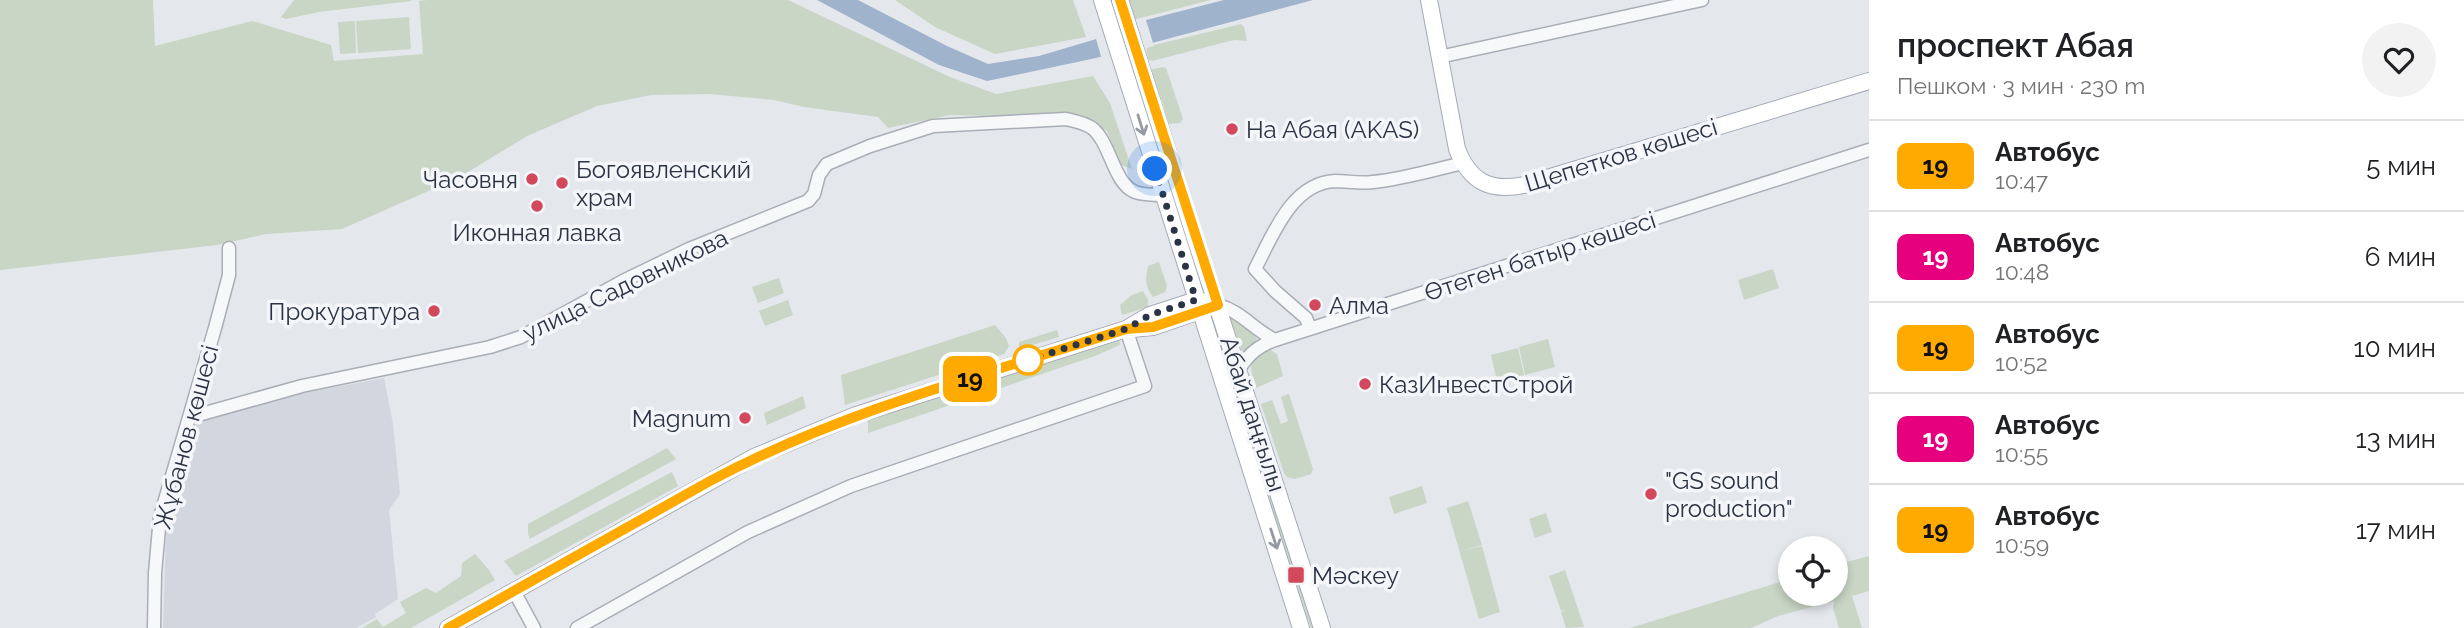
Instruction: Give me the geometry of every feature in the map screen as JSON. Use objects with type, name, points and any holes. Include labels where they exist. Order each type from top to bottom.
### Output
[{"type":"main road","points":[[1429,0],[1457,149],[1463,163]]},
{"type":"main road","name":"Абай даңғылы","points":[[1113,7],[1218,305],[1322,628]]},
{"type":"main road","name":"Абай даңғылы","points":[[1129,58],[1163,195],[1301,628]]},
{"type":"main road","name":"Щепетков көшесі","points":[[1463,163],[1481,182],[1491,187],[1513,187],[1869,81]]},
{"type":"main road","points":[[448,628],[754,457],[856,415],[1126,329],[1153,327],[1198,306],[1218,305]]},
{"type":"street","points":[[1438,57],[1702,0]]},
{"type":"street","name":"улица Садовникова","points":[[191,417],[302,386],[477,350],[521,337],[689,249],[808,201],[814,194],[819,175],[827,164],[870,146],[933,126],[1066,119],[1083,123],[1099,135],[1130,189],[1137,193],[1163,195]]},
{"type":"street","name":"Өтеген батыр көшесі","points":[[1239,369],[1253,351],[1275,340],[1869,150]]},
{"type":"street","points":[[1310,328],[1306,318],[1275,292],[1255,269],[1285,212],[1313,188],[1333,181],[1357,184],[1376,182],[1463,163]]},
{"type":"street","name":"Жұбанов көшесі","points":[[154,628],[160,517],[225,292],[229,275],[229,248]]},
{"type":"street","points":[[1218,305],[1235,311],[1275,340]]},
{"type":"street","points":[[577,628],[748,532],[851,486],[1145,386],[1126,329]]},
{"type":"street","points":[[514,591],[534,628]]},
{"type":"shaded area","points":[[384,378],[393,424],[400,494],[389,510],[398,599],[375,614],[376,617],[356,628],[163,628],[166,532],[194,422],[262,401]]},
{"type":"green space","points":[[0,0],[153,0],[155,46],[252,21],[331,45],[334,61],[423,54],[419,1],[788,0],[950,77],[996,94],[1093,76],[1110,103],[1132,169],[1121,165],[1107,131],[1082,118],[950,115],[888,128],[878,117],[774,100],[710,94],[651,95],[597,106],[527,136],[460,177],[342,229],[266,234],[217,245],[0,270]]},
{"type":"green space","points":[[294,0],[411,1],[319,12],[286,19],[281,17]]},
{"type":"green space","points":[[895,0],[1073,0],[1086,37],[995,54],[935,27]]},
{"type":"green space","points":[[1128,0],[1211,0],[1133,20]]},
{"type":"green space","points":[[409,17],[411,49],[358,53],[356,21]]},
{"type":"green space","points":[[355,21],[356,53],[340,54],[338,22]]},
{"type":"green space","points":[[1241,24],[1247,41],[1234,40],[1152,61],[1148,59],[1146,47]]},
{"type":"green space","points":[[1166,68],[1183,119],[1180,123],[1168,124],[1162,100],[1155,93],[1148,70]]},
{"type":"green space","points":[[1159,262],[1167,286],[1165,292],[1153,297],[1147,286],[1147,271],[1148,266]]},
{"type":"green space","points":[[1773,269],[1779,288],[1744,300],[1738,280]]},
{"type":"green space","points":[[779,278],[784,293],[758,303],[752,287]]},
{"type":"green space","points":[[1143,291],[1148,307],[1122,315],[1120,305],[1132,295]]},
{"type":"green space","points":[[788,300],[793,315],[765,326],[759,311]]},
{"type":"green space","points":[[1229,315],[1243,323],[1257,339],[1243,354]]},
{"type":"green space","points":[[1218,324],[1316,628],[1311,628],[1213,326]]},
{"type":"green space","points":[[995,325],[1009,346],[1004,354],[845,405],[841,375]]},
{"type":"green space","points":[[1057,330],[1059,337],[1019,349],[1019,342]]},
{"type":"green space","points":[[1119,339],[1120,345],[1095,356],[995,390],[993,380]]},
{"type":"green space","points":[[1548,339],[1555,367],[1525,375],[1519,347]]},
{"type":"green space","points":[[1518,348],[1524,375],[1497,381],[1491,355]]},
{"type":"green space","points":[[1270,350],[1277,354],[1283,376],[1256,388],[1252,364],[1257,356]]},
{"type":"green space","points":[[958,392],[965,400],[868,433],[868,419]]},
{"type":"green space","points":[[1289,394],[1313,469],[1311,474],[1295,479],[1284,473],[1261,404],[1272,400],[1281,424],[1288,421],[1281,397]]},
{"type":"green space","points":[[803,396],[806,408],[767,425],[764,413]]},
{"type":"green space","points":[[667,448],[676,459],[530,539],[528,524]]},
{"type":"green space","points":[[672,472],[678,486],[516,576],[504,561]]},
{"type":"green space","points":[[1422,486],[1427,503],[1394,514],[1389,497]]},
{"type":"green space","points":[[1468,501],[1482,545],[1462,551],[1482,546],[1500,612],[1479,619],[1447,508]]},
{"type":"green space","points":[[1546,513],[1552,532],[1535,538],[1529,519]]},
{"type":"green space","points":[[475,554],[495,580],[411,628],[362,628],[377,619],[383,627],[406,613],[400,602],[426,588],[436,593],[461,576],[462,563]]},
{"type":"green space","points":[[1869,556],[1869,591],[1852,596],[1862,628],[1839,628],[1833,608],[1848,606],[1848,562]]},
{"type":"green space","points":[[1565,570],[1584,627],[1566,628],[1561,612],[1566,610],[1561,611],[1549,576]]},
{"type":"green space","points":[[1778,583],[1778,606],[1815,606],[1778,616],[1751,628],[1630,628]]},
{"type":"water","points":[[817,0],[858,0],[988,64],[1039,56],[1146,20],[1224,0],[1313,0],[1096,58],[987,81],[939,65]]},
{"type":"pier","points":[[1145,17],[1154,46],[1102,60],[1095,35]]},
{"type":"bus line","name":"19","points":[[448,628],[754,457],[856,415],[1126,329],[1153,327],[1218,305],[1120,0]]},
{"type":"place","name":"На Абая (AKAS)","points":[[1232,129]]},
{"type":"place","name":"Часовня","points":[[532,179]]},
{"type":"place","name":"Богоявленский храм","points":[[562,183]]},
{"type":"place","name":"Иконная лавка","points":[[537,206]]},
{"type":"place","name":"Алма","points":[[1315,305]]},
{"type":"place","name":"Прокуратура","points":[[434,311]]},
{"type":"place","name":"КазИнвестСтрой","points":[[1365,384]]},
{"type":"place","name":"Magnum","points":[[745,418]]},
{"type":"place","name":"\"GS sound production\"","points":[[1651,494]]},
{"type":"place","name":"Мәскеу","points":[[1296,575]]},
{"type":"route","points":[[1028,360],[1126,329],[1150,315],[1196,300],[1155,169]]}]
